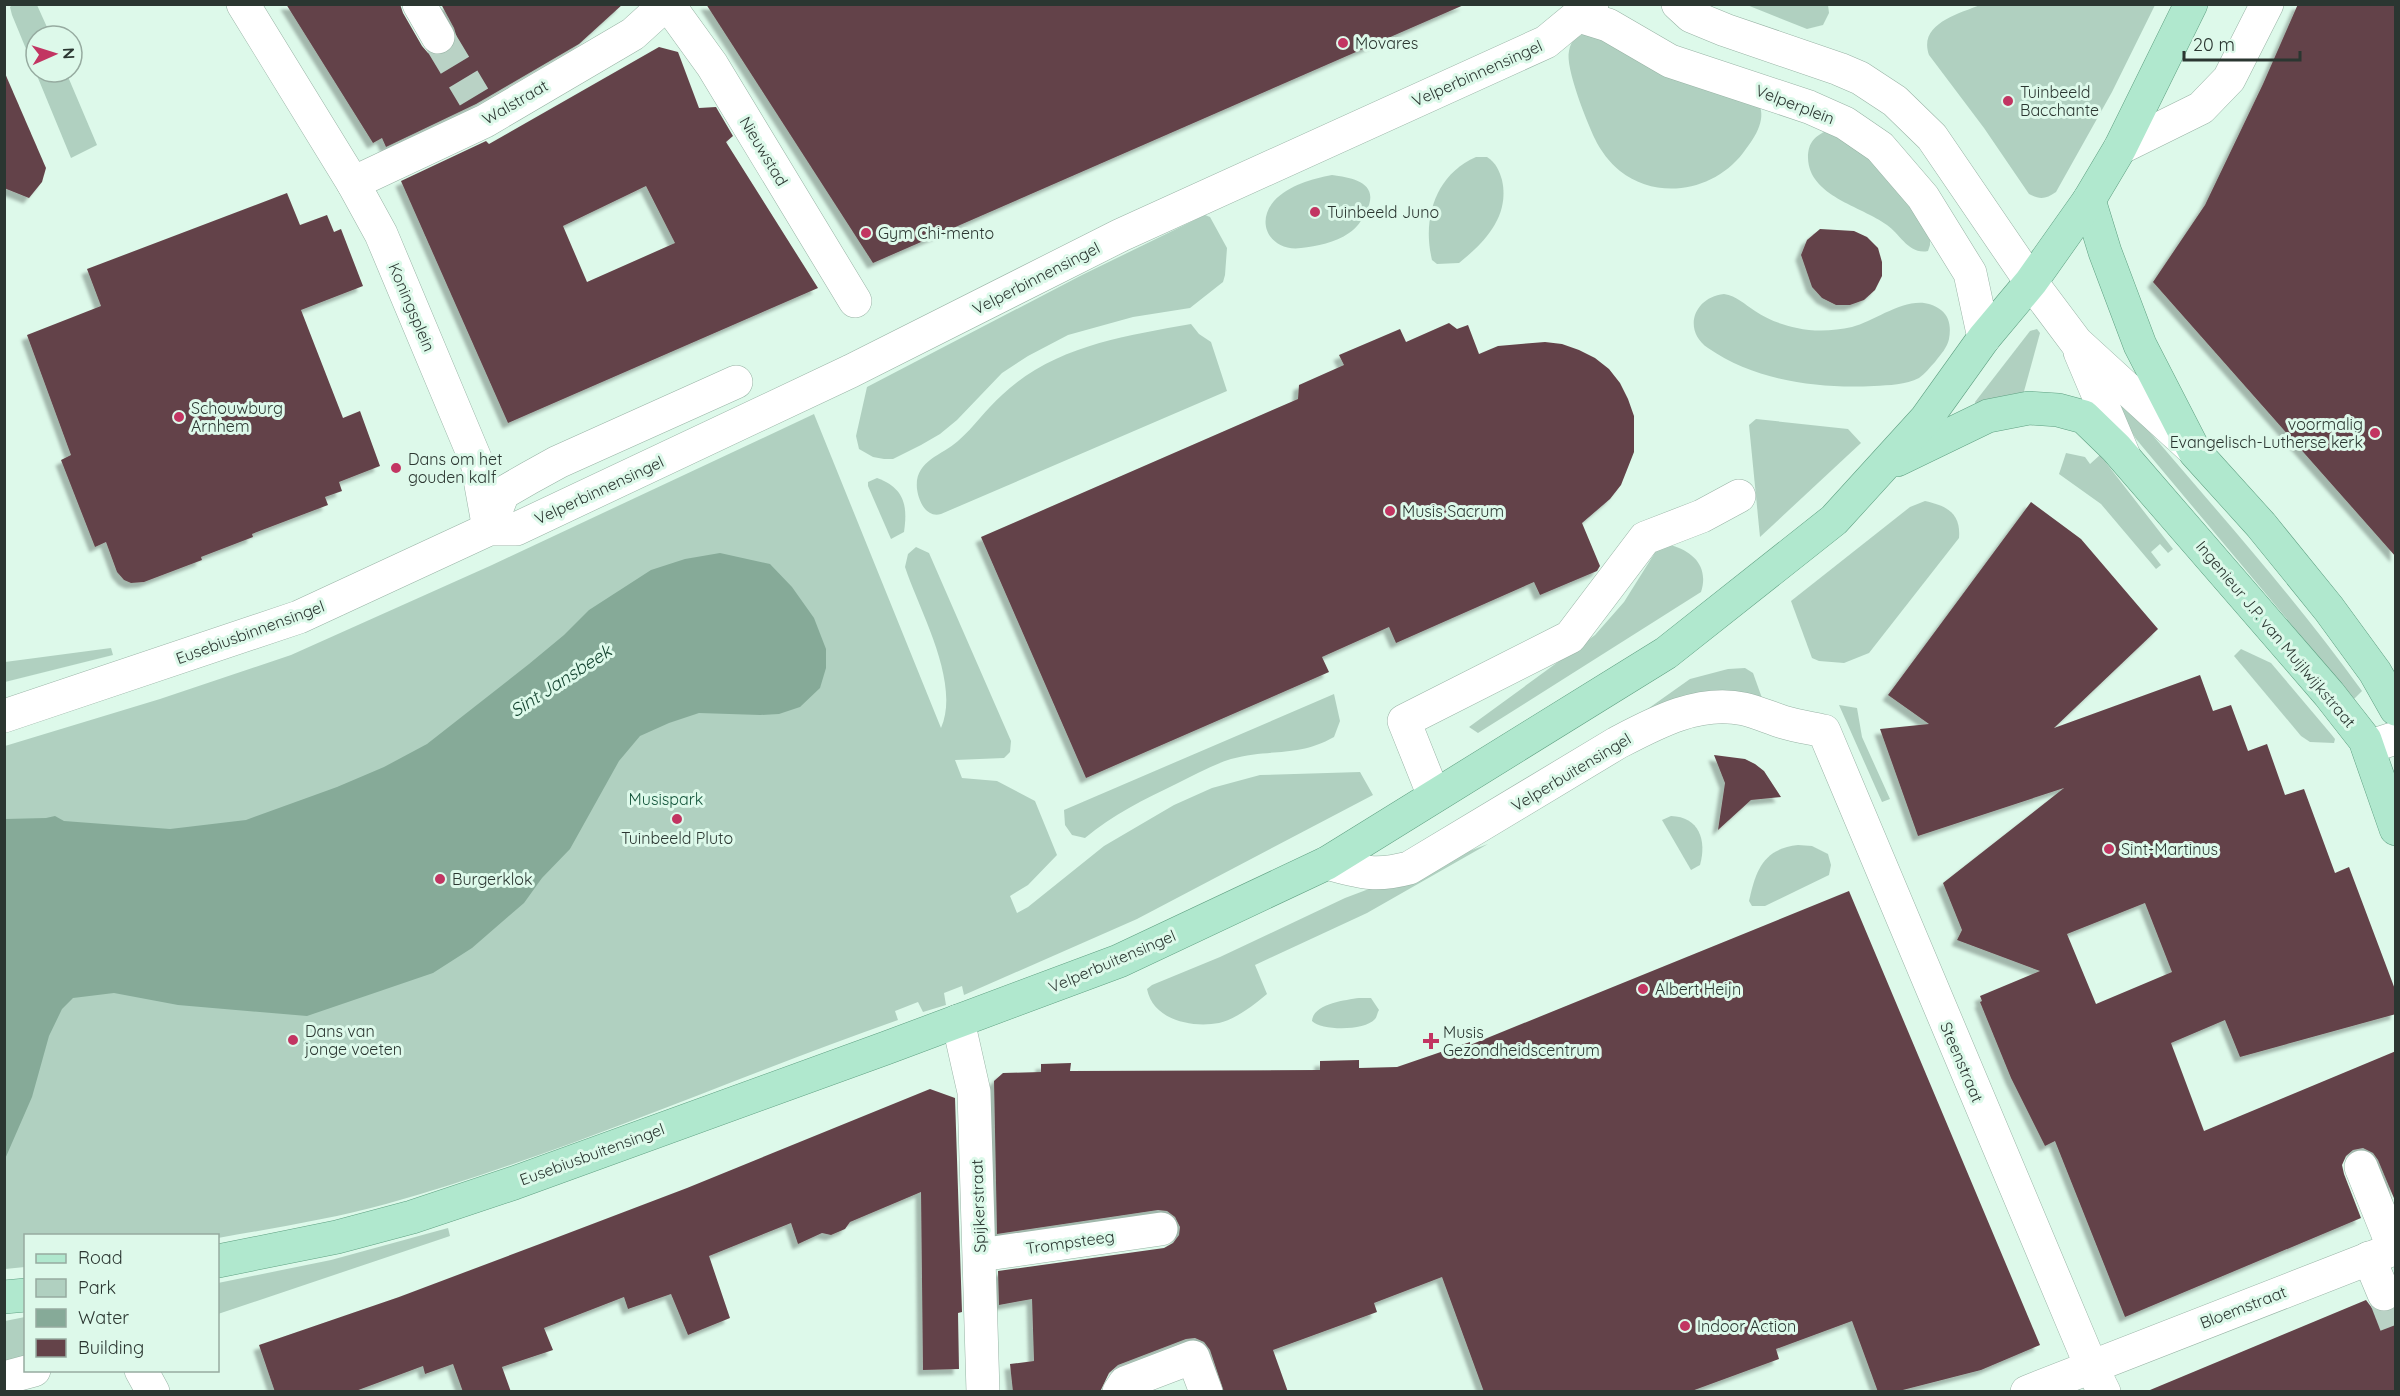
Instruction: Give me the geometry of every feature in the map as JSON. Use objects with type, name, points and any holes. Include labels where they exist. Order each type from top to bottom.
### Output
[{"type":"main road","points":[[1888,463],[1926,419],[1984,338],[2031,282],[2089,200],[2120,148],[2191,4]]},
{"type":"main road","name":"Ingenieur J.P. van Muijlwijkstraat","points":[[2089,200],[2105,252],[2140,345],[2195,452],[2261,525],[2329,609],[2375,672],[2396,709]]},
{"type":"main road","name":"Ingenieur J.P. van Muijlwijkstraat","points":[[1888,463],[1908,456],[1988,416],[2028,408],[2058,410],[2084,417],[2124,458],[2329,694],[2382,742],[2396,829]]},
{"type":"main road","name":"Velperbuitensingel","points":[[958,1021],[1119,961],[1327,863],[1666,653],[1834,520],[1888,463]]},
{"type":"main road","name":"Eusebiusbuitensingel","points":[[219,1261],[337,1237],[412,1216],[525,1179],[958,1021]]},
{"type":"main road","points":[[4,1298],[24,1295]]},
{"type":"street","name":"Koningsplein","points":[[243,4],[353,183],[381,234],[477,464],[489,529]]},
{"type":"street","points":[[419,4],[438,37]]},
{"type":"street","name":"Walstraat","points":[[353,183],[479,109],[633,34],[667,4]]},
{"type":"street","name":"Nieuwstad","points":[[667,4],[712,65],[855,301]]},
{"type":"street","points":[[1678,4],[1691,16],[1725,30],[1860,78],[1895,101],[1932,137],[2031,282]]},
{"type":"street","points":[[2120,148],[2201,108],[2229,79],[2267,4]]},
{"type":"street","name":"Velperplein","points":[[1584,7],[1608,25],[1670,61],[1809,107],[1845,123],[1880,147],[1923,197],[1970,273],[1984,338]]},
{"type":"street","name":"Velperbinnensingel","points":[[489,529],[516,529],[843,375],[1120,235],[1546,42],[1584,7]]},
{"type":"street","name":"Ingenieur J.P. van Muijlwijkstraat","points":[[2031,282],[2076,342],[2195,452]]},
{"type":"street","name":"Ingenieur J.P. van Muijlwijkstraat","points":[[2076,342],[2124,458]]},
{"type":"street","points":[[489,529],[503,493],[558,462],[736,382]]},
{"type":"street","points":[[1434,796],[1404,721],[1570,638],[1645,538],[1702,516],[1739,496]]},
{"type":"street","name":"Eusebiusbinnensingel","points":[[4,716],[298,617],[489,529]]},
{"type":"street","name":"Velperbuitensingel","points":[[1327,863],[1364,873],[1387,874],[1409,868],[1617,743],[1685,712],[1723,707],[1743,709],[1784,723],[1824,731]]},
{"type":"street","name":"Steenstraat","points":[[1824,731],[2097,1379]]},
{"type":"street","name":"Spijkerstraat","points":[[958,1021],[974,1092],[983,1392]]},
{"type":"street","points":[[2361,1167],[2386,1252],[2384,1294]]},
{"type":"street","name":"Trompsteeg","points":[[980,1255],[1161,1228]]},
{"type":"street","name":"Bloemstraat","points":[[2027,1392],[2097,1379],[2386,1252]]},
{"type":"street","points":[[1119,1392],[1125,1383],[1193,1357],[1206,1392]]},
{"type":"street","points":[[4,1378],[30,1372]]},
{"type":"street","points":[[142,1372],[153,1392]]},
{"type":"green space","points":[[12,5],[37,5],[46,24],[24,24],[24,44],[12,15],[10,7]]},
{"type":"green space","points":[[1747,5],[1828,5],[1829,13],[1823,25],[1807,29]]},
{"type":"green space","points":[[1980,5],[2155,5],[2112,92],[2056,192],[2046,197],[2040,198],[2029,194],[1984,128],[1929,55],[1927,44],[1929,35],[1935,28],[1951,17]]},
{"type":"green space","points":[[1586,33],[1759,104],[1760,124],[1751,142],[1731,166],[1717,176],[1685,188],[1668,189],[1651,186],[1620,171],[1595,139],[1577,95],[1570,70],[1571,44]]},
{"type":"green space","points":[[40,84],[71,84],[97,145],[71,158]]},
{"type":"green space","points":[[1828,130],[1854,138],[1930,232],[1928,251],[1915,250],[1910,247],[1887,225],[1838,199],[1817,182],[1811,171],[1808,158],[1809,148],[1816,137]]},
{"type":"green space","points":[[1476,157],[1487,157],[1500,173],[1504,193],[1499,217],[1486,237],[1459,263],[1437,264],[1432,260],[1429,245],[1431,214],[1435,200],[1450,175]]},
{"type":"green space","points":[[1332,175],[1356,180],[1368,188],[1370,202],[1357,226],[1349,233],[1326,244],[1291,248],[1274,241],[1266,227],[1266,219],[1268,210],[1274,201],[1294,187]]},
{"type":"green space","points":[[1205,215],[1210,217],[1227,248],[1225,275],[1223,282],[1190,308],[1133,317],[1068,335],[1002,373],[957,420],[940,434],[921,445],[893,459],[873,457],[859,449],[856,436],[867,387],[1082,275]]},
{"type":"green space","points":[[1724,294],[1737,298],[1776,322],[1797,328],[1818,330],[1852,327],[1908,304],[1931,304],[1941,310],[1948,319],[1949,339],[1935,362],[1919,378],[1909,382],[1853,387],[1788,380],[1746,368],[1726,359],[1700,341],[1695,332],[1695,315],[1705,301]]},
{"type":"green space","points":[[1191,324],[1199,334],[1211,342],[1227,391],[941,514],[932,514],[924,508],[917,489],[917,480],[924,465],[958,441],[996,400],[1022,378],[1067,354],[1091,346],[1141,333]]},
{"type":"green space","points":[[2037,329],[2040,333],[2023,395],[1977,407],[1975,402],[2030,331]]},
{"type":"green space","points":[[2126,404],[2277,581],[2334,654],[2362,691],[2354,699],[2136,439],[2117,409]]},
{"type":"green space","name":"Musispark","points":[[814,414],[941,728],[946,710],[946,689],[942,668],[936,646],[905,567],[908,554],[916,547],[929,553],[1011,741],[1010,752],[1004,758],[955,760],[962,778],[997,781],[1035,801],[1057,855],[1028,885],[1010,896],[1017,913],[1028,907],[1104,846],[1174,805],[1212,788],[1260,775],[1360,772],[1373,795],[1137,919],[964,995],[962,986],[944,993],[946,1005],[923,1012],[918,1002],[895,1011],[898,1020],[516,1163],[386,1204],[302,1223],[219,1238],[219,1234],[24,1234],[24,1267],[5,1269],[5,746],[160,699],[291,655],[492,565]]},
{"type":"green space","points":[[1756,419],[1848,429],[1861,443],[1760,537],[1749,425]]},
{"type":"green space","points":[[2066,453],[2085,457],[2090,464],[2100,455],[2173,549],[2168,553],[2160,544],[2151,552],[2161,565],[2156,569],[2101,504],[2059,474]]},
{"type":"green space","points":[[877,478],[898,492],[904,506],[904,532],[891,539],[868,486],[868,482]]},
{"type":"green space","points":[[1925,501],[1940,505],[1951,512],[1958,522],[1959,538],[1869,653],[1844,663],[1819,661],[1812,658],[1791,601],[1910,507]]},
{"type":"green space","points":[[1671,545],[1687,552],[1698,562],[1703,575],[1701,592],[1478,733],[1469,727],[1595,635],[1624,602],[1656,551]]},
{"type":"green space","points":[[111,648],[113,655],[5,682],[5,662]]},
{"type":"green space","points":[[2241,649],[2271,663],[2335,739],[2334,743],[2310,742],[2301,736],[2234,656]]},
{"type":"green space","points":[[1745,668],[1753,673],[1762,698],[1642,713],[1690,679],[1728,669]]},
{"type":"green space","points":[[1334,694],[1340,721],[1334,737],[1321,744],[1308,748],[1245,756],[1217,764],[1129,808],[1085,838],[1072,835],[1065,825],[1064,810]]},
{"type":"green space","points":[[1839,705],[1857,708],[1862,737],[1890,799],[1882,802]]},
{"type":"green space","points":[[1671,816],[1681,817],[1688,821],[1699,832],[1702,856],[1700,865],[1691,870],[1662,820]]},
{"type":"green space","points":[[1488,844],[1367,913],[1255,965],[1267,994],[1232,1018],[1219,1023],[1185,1023],[1165,1015],[1151,1000],[1147,989],[1152,985],[1220,957],[1345,898]]},
{"type":"green space","points":[[1798,845],[1812,846],[1828,854],[1831,865],[1829,875],[1765,906],[1752,906],[1749,901],[1758,871],[1763,863],[1777,851]]},
{"type":"green space","points":[[1359,998],[1371,998],[1379,1010],[1376,1018],[1370,1023],[1353,1028],[1334,1028],[1312,1021],[1314,1015],[1324,1007]]},
{"type":"green space","points":[[448,1228],[450,1236],[219,1314],[219,1283],[331,1260]]},
{"type":"green space","points":[[24,1317],[24,1358],[5,1364],[5,1321]]},
{"type":"water","name":"Sint Jansbeek","points":[[720,553],[770,564],[792,587],[814,618],[826,649],[826,668],[820,688],[800,707],[779,714],[699,713],[640,736],[619,761],[570,849],[542,878],[524,903],[472,948],[433,973],[307,1016],[178,1005],[114,993],[73,998],[62,1009],[49,1036],[32,1097],[5,1159],[5,819],[55,816],[64,821],[170,829],[246,820],[337,787],[384,767],[427,744],[529,664],[564,635],[589,610],[651,570],[685,559]]},
{"type":"building","points":[[286,4],[400,4],[422,46],[428,53],[437,56],[448,53],[457,38],[441,4],[623,4],[579,44],[476,104],[386,147],[382,138],[373,143]]},
{"type":"building","points":[[706,4],[1466,4],[873,263]]},
{"type":"building","points":[[2298,4],[2396,4],[2396,557],[2153,282],[2205,205],[2263,84]]},
{"type":"building","points":[[659,47],[678,52],[699,108],[716,107],[733,136],[726,142],[818,288],[508,423],[401,181],[486,141],[489,144]],"holes":[[[646,186],[675,243],[587,282],[563,226]]]},
{"type":"building","points":[[4,71],[46,168],[42,182],[29,198],[4,188]]},
{"type":"building","points":[[287,193],[300,225],[327,215],[334,232],[341,229],[363,286],[301,310],[343,418],[360,411],[380,466],[339,482],[342,491],[325,497],[328,505],[252,534],[253,537],[201,557],[202,560],[144,582],[131,583],[124,580],[117,572],[106,542],[95,547],[61,460],[71,455],[27,335],[101,306],[87,269]]},
{"type":"building","points":[[1820,229],[1854,231],[1867,237],[1878,248],[1882,262],[1882,276],[1875,290],[1864,300],[1850,305],[1836,305],[1822,298],[1812,287],[1801,255],[1807,240]]},
{"type":"building","points":[[1449,323],[1457,329],[1468,325],[1479,354],[1498,346],[1545,342],[1562,344],[1595,358],[1609,369],[1620,383],[1634,416],[1634,452],[1621,485],[1610,499],[1582,523],[1600,566],[1597,571],[1540,595],[1534,582],[1396,643],[1389,627],[1322,657],[1329,672],[1086,778],[981,537],[1298,399],[1299,385],[1344,365],[1339,355],[1400,329],[1406,342]]},
{"type":"building","points":[[2031,502],[2081,539],[2158,629],[2054,728],[2200,675],[2213,711],[2231,705],[2248,751],[2267,744],[2285,795],[2304,789],[2335,873],[2349,867],[2396,992],[2396,1014],[2240,1057],[2225,1020],[2171,1043],[2204,1131],[2396,1051],[2396,1203],[2373,1153],[2363,1148],[2353,1150],[2346,1156],[2342,1165],[2361,1218],[2125,1317],[2055,1141],[2045,1146],[2011,1078],[1980,1002],[1982,1001],[1980,996],[2040,971],[1957,940],[1962,930],[1943,883],[2064,788],[1918,836],[1880,729],[1929,724],[1888,695]],"holes":[[[2145,903],[2172,972],[2096,1004],[2067,934]]]},
{"type":"building","points":[[1714,755],[1745,759],[1755,764],[1764,771],[1781,797],[1751,800],[1718,830],[1725,783]]},
{"type":"building","points":[[1849,891],[2040,1345],[1981,1370],[1895,1392],[1878,1392],[1852,1321],[1776,1349],[1779,1359],[1689,1392],[1484,1392],[1442,1277],[1374,1303],[1377,1312],[1273,1350],[1288,1392],[1224,1392],[1210,1350],[1204,1342],[1195,1338],[1186,1339],[1118,1365],[1109,1373],[1100,1392],[1013,1392],[1010,1364],[1034,1361],[1032,1299],[999,1305],[998,1271],[1164,1248],[1173,1243],[1179,1235],[1180,1227],[1175,1217],[1167,1211],[1158,1210],[997,1234],[994,1081],[1003,1073],[1041,1072],[1041,1064],[1071,1063],[1070,1071],[1320,1070],[1320,1061],[1359,1060],[1359,1068],[1397,1067],[1470,1042],[1470,1045]]},
{"type":"building","points":[[930,1089],[955,1098],[962,1312],[958,1313],[959,1369],[923,1370],[921,1192],[850,1222],[845,1229],[831,1235],[822,1233],[798,1244],[791,1223],[709,1256],[730,1318],[688,1335],[671,1294],[628,1309],[624,1297],[544,1328],[553,1350],[502,1367],[511,1392],[463,1392],[453,1364],[425,1374],[423,1366],[353,1392],[275,1392],[259,1345],[399,1297],[687,1188]]},
{"type":"building","points":[[2366,1300],[2372,1308],[2381,1312],[2396,1308],[2396,1392],[2151,1392],[2150,1390]]},
{"type":"tunnel","points":[[438,37],[474,97]]},
{"type":"tunnel","points":[[2384,1294],[2396,1325]]},
{"type":"place","name":"Movares","points":[[1343,43]]},
{"type":"place","name":"Tuinbeeld Bacchante","points":[[2008,101]]},
{"type":"place","name":"Tuinbeeld Juno","points":[[1315,212]]},
{"type":"place","name":"Gym Chi-mento","points":[[866,233]]},
{"type":"place","name":"Schouwburg Arnhem","points":[[179,417]]},
{"type":"place","name":"voormalig Evangelisch-Lutherse kerk","points":[[2375,433]]},
{"type":"place","name":"Dans om het gouden kalf","points":[[396,468]]},
{"type":"place","name":"Musis Sacrum","points":[[1390,511]]},
{"type":"place","name":"Tuinbeeld Pluto","points":[[677,819]]},
{"type":"place","name":"Sint-Martinus","points":[[2109,849]]},
{"type":"place","name":"Burgerklok","points":[[440,879]]},
{"type":"place","name":"Albert Heijn","points":[[1643,989]]},
{"type":"place","name":"Dans van jonge voeten","points":[[293,1040]]},
{"type":"place","name":"Musis Gezondheidscentrum","points":[[1431,1041]]},
{"type":"place","name":"Indoor Action","points":[[1685,1326]]}]
